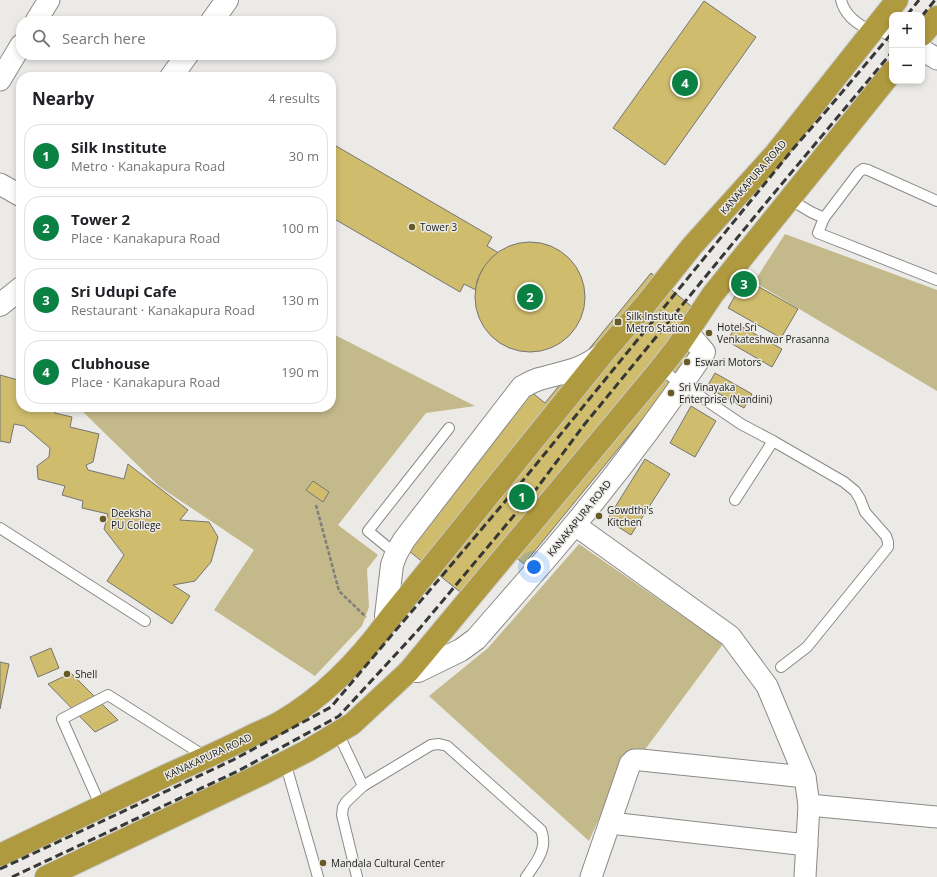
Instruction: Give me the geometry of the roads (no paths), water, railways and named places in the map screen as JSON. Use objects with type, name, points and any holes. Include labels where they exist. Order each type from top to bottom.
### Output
[{"type":"highway","name":"KANAKAPURA ROAD","points":[[0,855],[282,721],[306,706],[340,677],[362,654],[606,350],[645,305],[692,246],[775,154],[881,28],[897,0]]},
{"type":"highway","points":[[925,31],[937,17]]},
{"type":"highway","name":"KANAKAPURA ROAD","points":[[46,877],[307,751],[352,724],[409,671],[660,369],[678,346],[712,294],[889,76]]},
{"type":"street","points":[[39,16],[49,0]]},
{"type":"street","points":[[216,16],[227,0]]},
{"type":"street","points":[[925,52],[937,59]]},
{"type":"street","points":[[0,80],[16,53]]},
{"type":"street","points":[[175,72],[183,60]]},
{"type":"street","points":[[0,184],[16,193]]},
{"type":"street","points":[[0,197],[16,206]]},
{"type":"street","points":[[0,306],[16,292]]},
{"type":"street","name":"KANAKAPURA ROAD","points":[[409,671],[418,671],[461,650],[476,639],[575,525],[634,449],[704,352],[687,332]]},
{"type":"street","name":"KANAKAPURA ROAD","points":[[387,622],[386,616],[392,565],[404,540],[522,387],[537,379],[574,370],[594,360],[606,350]]},
{"type":"street","points":[[575,525],[730,636],[766,686],[805,777],[809,805],[804,877]]},
{"type":"street","points":[[591,877],[630,764],[634,760],[805,777]]},
{"type":"street","points":[[809,805],[937,817]]},
{"type":"street","points":[[610,823],[807,845]]},
{"type":"lane","points":[[841,0],[852,19],[865,28],[881,28]]},
{"type":"lane","points":[[937,201],[863,169],[859,172],[824,218],[818,233],[937,280]]},
{"type":"lane","points":[[789,200],[824,218]]},
{"type":"lane","points":[[660,369],[741,424],[844,482],[855,491],[865,512],[886,536],[888,547],[807,647],[781,667]]},
{"type":"lane","points":[[396,554],[368,530],[449,428]]},
{"type":"lane","points":[[735,500],[773,441]]},
{"type":"lane","points":[[0,528],[145,621]]},
{"type":"lane","points":[[101,807],[62,719],[108,695],[206,757]]},
{"type":"lane","points":[[338,733],[363,786]]},
{"type":"lane","points":[[357,877],[342,815],[343,807],[346,802],[363,786],[431,745],[439,744],[447,746],[541,830],[543,846],[538,858],[526,877]]},
{"type":"lane","points":[[286,762],[318,877]]},
{"type":"railway","points":[[909,12],[919,0]]},
{"type":"railway","points":[[925,12],[935,0]]},
{"type":"railway","points":[[0,869],[233,760],[331,707],[525,478],[793,149],[889,37]]},
{"type":"railway","points":[[12,877],[238,771],[339,716],[420,628],[537,488],[584,425],[889,56]]},
{"type":"place","name":"Clubhouse","points":[[685,83]]},
{"type":"place","name":"Tower 3","points":[[412,227]]},
{"type":"place","name":"Sri Udupi Cafe","points":[[744,284]]},
{"type":"place","name":"Tower 2","points":[[530,297]]},
{"type":"place","name":"Silk Institute Metro Station","points":[[618,322]]},
{"type":"place","name":"Hotel Sri Venkateshwar Prasanna","points":[[709,333]]},
{"type":"place","name":"Eswari Motors","points":[[687,362]]},
{"type":"place","name":"Sri Vinayaka Enterprise (Nandini)","points":[[671,393]]},
{"type":"place","name":"Silk Institute","points":[[522,497]]},
{"type":"place","name":"Gowdthi's Kitchen","points":[[599,516]]},
{"type":"place","name":"Deeksha PU College","points":[[103,519]]},
{"type":"place","name":"Shell","points":[[67,674]]},
{"type":"place","name":"Mandala Cultural Center","points":[[323,863]]}]
